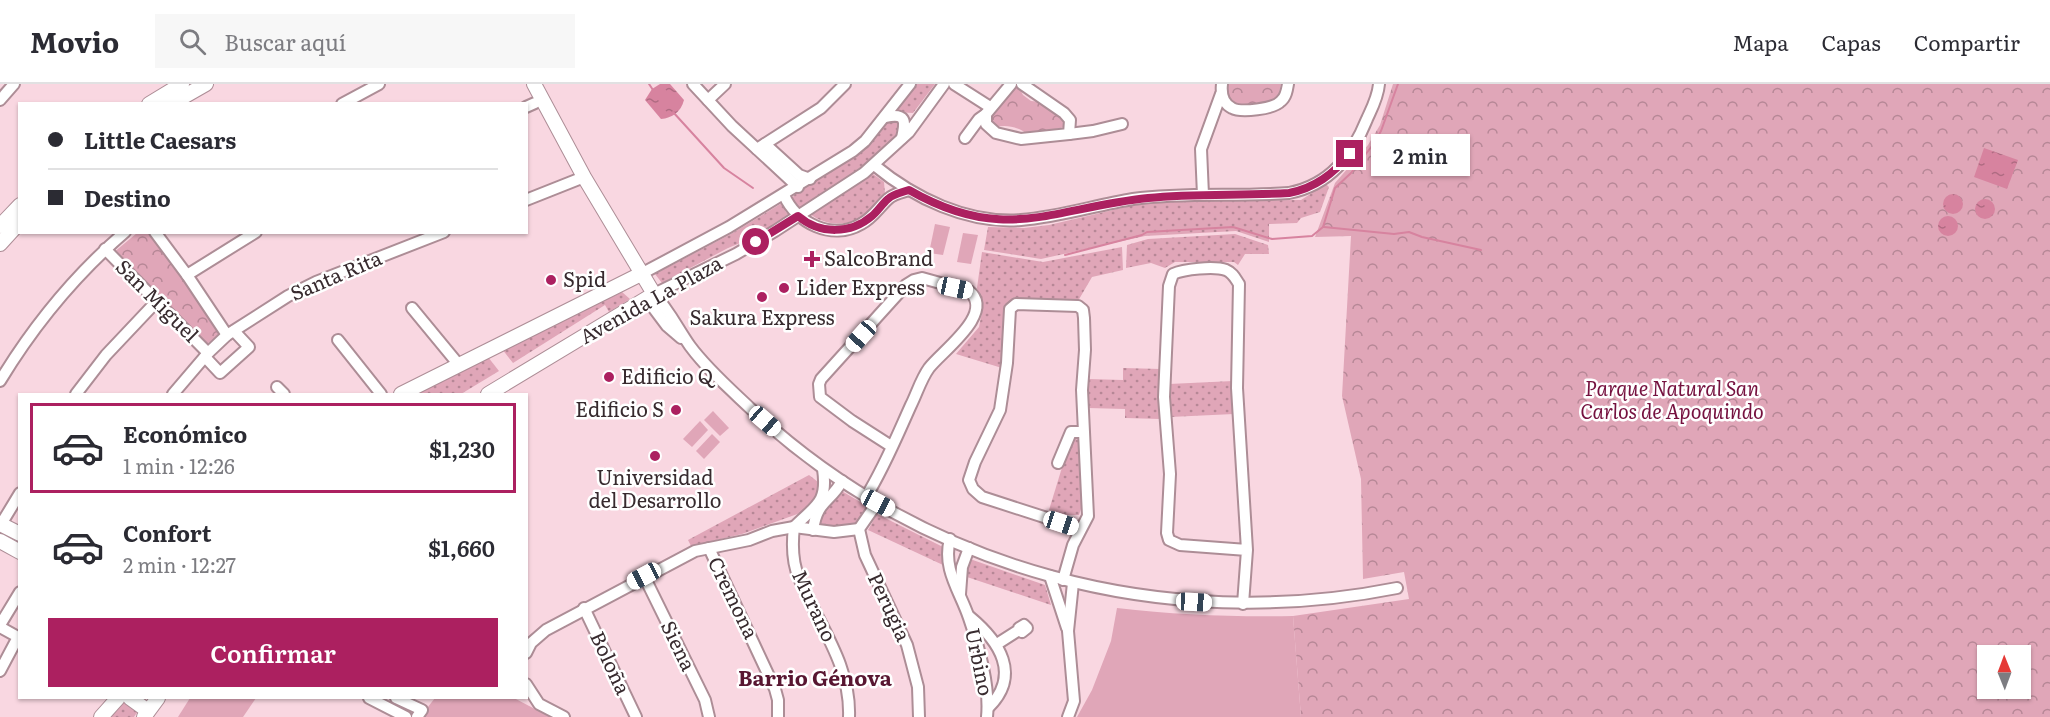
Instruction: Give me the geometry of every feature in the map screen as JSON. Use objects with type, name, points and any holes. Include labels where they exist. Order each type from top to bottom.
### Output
[{"type":"main road","points":[[152,102],[181,87],[206,84]]},
{"type":"main road","points":[[526,84],[531,105],[580,179],[650,296]]},
{"type":"main road","points":[[534,84],[580,179]]},
{"type":"main road","points":[[172,102],[181,87]]},
{"type":"main road","points":[[0,226],[18,207]]},
{"type":"main road","points":[[0,244],[18,224]]},
{"type":"main road","name":"Avenida La Plaza","points":[[403,393],[638,277]]},
{"type":"main road","points":[[605,293],[615,302],[616,315]]},
{"type":"main road","name":"Avenida La Plaza","points":[[490,393],[650,296]]},
{"type":"main road","points":[[0,525],[18,533]]},
{"type":"main road","points":[[0,541],[18,551]]},
{"type":"main road","points":[[101,717],[117,699]]},
{"type":"main road","points":[[131,699],[146,714],[157,699]]},
{"type":"street","points":[[0,100],[11,87],[21,84]]},
{"type":"street","points":[[346,102],[379,84]]},
{"type":"street","points":[[693,84],[761,147],[799,175],[810,179]]},
{"type":"street","points":[[708,100],[725,84]]},
{"type":"street","points":[[828,84],[842,88]]},
{"type":"street","name":"Avenida La Plaza","points":[[638,277],[798,187],[861,145],[910,84]]},
{"type":"street","name":"Avenida La Plaza","points":[[650,296],[736,254],[874,165],[901,140],[944,84]]},
{"type":"street","points":[[954,84],[988,111]]},
{"type":"street","points":[[965,138],[979,119],[999,101],[1011,84]]},
{"type":"street","points":[[1022,84],[1064,113],[1070,120],[1069,134]]},
{"type":"street","points":[[1211,120],[1232,109],[1272,107],[1284,98],[1288,84]]},
{"type":"street","points":[[874,165],[909,190],[932,202],[963,214],[987,219],[1008,220],[1071,212],[1132,200],[1203,195],[1289,193],[1303,190],[1320,182],[1343,163],[1356,144],[1378,94],[1379,84]]},
{"type":"street","points":[[761,147],[821,108],[842,88]]},
{"type":"street","points":[[1221,89],[1232,109]]},
{"type":"street","points":[[1203,195],[1201,149],[1221,89]]},
{"type":"street","points":[[988,111],[986,124],[996,133],[1021,139],[1093,131],[1122,124]]},
{"type":"street","points":[[885,117],[921,115]]},
{"type":"street","points":[[899,116],[905,123],[901,140]]},
{"type":"street","points":[[761,147],[798,187]]},
{"type":"street","points":[[889,197],[890,177]]},
{"type":"street","points":[[528,200],[580,179]]},
{"type":"street","points":[[784,195],[798,216],[826,230],[853,228],[871,218],[889,197],[909,190]]},
{"type":"street","points":[[0,381],[52,306],[105,249],[123,234]]},
{"type":"street","name":"San Miguel","points":[[156,234],[231,333]]},
{"type":"street","points":[[187,275],[253,234]]},
{"type":"street","name":"Santa Rita","points":[[174,393],[207,355],[231,333],[288,296],[316,282],[439,234]]},
{"type":"street","name":"San Miguel","points":[[105,249],[207,355]]},
{"type":"street","points":[[1243,604],[1247,550],[1237,388],[1239,284],[1234,275],[1225,270],[1183,269],[1173,274],[1169,286],[1164,397],[1170,474],[1167,533],[1169,540],[1180,545],[1247,550]]},
{"type":"street","points":[[866,497],[885,464],[891,446],[924,376],[937,359],[961,336],[973,318],[977,302],[969,291],[922,278],[914,280],[906,285],[819,384],[820,397],[891,446]]},
{"type":"street","points":[[650,296],[714,373],[791,444],[823,469],[866,497],[969,548],[1068,581],[1163,599],[1243,604],[1329,599],[1397,588]]},
{"type":"street","points":[[77,393],[106,355],[157,301]]},
{"type":"street","points":[[1068,717],[1075,692],[1068,631],[1068,581],[1073,545],[1088,516],[1083,432],[1082,390],[1085,350],[1083,310],[1078,306],[1069,305],[1016,304],[1010,309],[1007,363],[1000,410],[975,462],[969,480],[973,489],[982,497],[1081,529]]},
{"type":"street","points":[[412,308],[459,365]]},
{"type":"street","points":[[207,355],[220,373],[249,347],[231,333]]},
{"type":"street","points":[[338,340],[380,393]]},
{"type":"street","points":[[1058,463],[1071,432],[1083,432]]},
{"type":"street","points":[[794,527],[819,502],[825,485],[823,469]]},
{"type":"street","points":[[813,530],[818,511],[842,481]]},
{"type":"street","points":[[0,525],[18,496]]},
{"type":"street","points":[[528,649],[531,643],[546,630],[685,555],[794,527],[834,532],[859,529],[878,503]]},
{"type":"street","name":"Murano","points":[[794,527],[792,545],[796,570],[837,656],[846,682],[849,717]]},
{"type":"street","name":"Perugia","points":[[859,529],[865,555],[908,645],[918,687],[919,717]]},
{"type":"street","name":"Urbino","points":[[950,539],[947,551],[949,569],[969,616],[982,666],[988,712]]},
{"type":"street","name":"Cremona","points":[[709,548],[775,689],[778,700],[778,717]]},
{"type":"street","name":"Urbino","points":[[960,595],[962,567],[969,548]]},
{"type":"street","name":"Siena","points":[[644,576],[705,700],[709,717]]},
{"type":"street","points":[[1050,576],[1068,631]]},
{"type":"street","points":[[18,595],[0,626],[18,637]]},
{"type":"street","name":"Boloña","points":[[584,608],[636,717]]},
{"type":"street","name":"Urbino","points":[[969,616],[990,634],[1004,662],[1003,681],[988,712]]},
{"type":"street","points":[[997,644],[1019,630]]},
{"type":"street","points":[[0,671],[18,640]]},
{"type":"street","points":[[528,686],[539,704],[564,717]]},
{"type":"street","points":[[397,699],[419,714]]},
{"type":"street","points":[[384,701],[405,717]]},
{"type":"green space","points":[[916,84],[935,84],[913,113],[895,112]]},
{"type":"green space","points":[[1227,84],[1281,84],[1278,97],[1268,104],[1231,105],[1225,96]]},
{"type":"green space","name":"Parque Natural San Carlos de Apoquindo","points":[[1393,84],[2050,84],[2050,717],[1301,717],[1293,616],[1409,599],[1404,572],[1363,579],[1361,479],[1342,396],[1351,236],[1315,237],[1335,183],[1368,145],[1380,125]]},
{"type":"green space","points":[[1019,87],[1023,95],[1031,101],[1041,102],[1065,119],[1065,127],[1028,135],[1009,126],[997,127],[990,123],[992,114],[1010,91]]},
{"type":"green space","points":[[899,121],[901,134],[869,165],[802,208],[793,204],[792,198],[796,193],[864,148],[888,122]]},
{"type":"green space","points":[[873,174],[884,182],[885,194],[862,217],[847,223],[832,223],[810,214]]},
{"type":"green space","points":[[1326,184],[1329,187],[1320,212],[1301,218],[1297,223],[1269,224],[1269,242],[1236,231],[1145,236],[1041,259],[984,250],[988,227],[1024,228],[1049,225],[1130,206],[1166,201],[1301,200]]},
{"type":"green space","points":[[782,203],[786,212],[791,216],[755,237],[728,248],[662,283],[655,274],[731,234]]},
{"type":"green space","points":[[935,224],[950,227],[943,255],[929,253]]},
{"type":"green space","points":[[963,233],[978,235],[971,264],[957,262]]},
{"type":"green space","points":[[136,234],[153,234],[221,334],[207,344],[158,300],[113,253]]},
{"type":"green space","points":[[1235,234],[1268,245],[1269,254],[1245,254],[1238,265],[1234,262],[1175,262],[1165,268],[1151,263],[1126,268],[1127,245],[1148,239]]},
{"type":"green space","points":[[1122,247],[1123,270],[1092,277],[1078,301],[1015,300],[1002,368],[956,354],[979,327],[983,307],[977,288],[982,252],[1043,262]]},
{"type":"green space","points":[[622,292],[630,299],[609,312],[605,305],[513,363],[502,349]]},
{"type":"green space","points":[[488,357],[499,371],[463,393],[414,393]]},
{"type":"green space","points":[[1123,368],[1161,369],[1160,419],[1125,418],[1125,409],[1088,408],[1088,379],[1123,380]]},
{"type":"green space","points":[[1233,381],[1234,414],[1170,417],[1169,384]]},
{"type":"green space","points":[[713,411],[729,428],[720,436],[704,420]]},
{"type":"green space","points":[[700,421],[708,430],[692,447],[683,439]]},
{"type":"green space","points":[[712,434],[720,442],[704,459],[696,451]]},
{"type":"green space","points":[[1071,438],[1080,440],[1083,503],[1079,515],[1067,515],[1049,510]]},
{"type":"green space","points":[[809,475],[822,485],[818,498],[803,512],[742,534],[691,546],[688,540]]},
{"type":"green space","points":[[840,490],[869,507],[856,525],[836,528],[818,525],[821,511]]},
{"type":"green space","points":[[877,514],[943,547],[943,565],[868,530]]},
{"type":"green space","points":[[970,559],[1045,585],[1051,605],[964,576]]},
{"type":"green space","points":[[1117,608],[1205,615],[1293,616],[1301,717],[1077,717],[1092,690],[1111,641]]},
{"type":"green space","points":[[124,699],[146,699],[134,717],[107,717]]},
{"type":"green space","points":[[189,699],[255,699],[243,717],[178,717]]},
{"type":"green space","points":[[434,699],[516,699],[550,717],[420,717]]},
{"type":"water","points":[[660,84],[670,84],[684,100],[676,114],[661,119],[645,100],[652,89]]},
{"type":"water","points":[[1984,148],[2018,160],[2007,189],[1974,177]]},
{"type":"water","points":[[1949,194],[1957,194],[1963,200],[1963,208],[1957,214],[1949,214],[1943,208],[1943,200]]},
{"type":"water","points":[[1981,199],[1989,199],[1995,205],[1995,213],[1989,219],[1981,219],[1975,213],[1975,205]]},
{"type":"water","points":[[1944,216],[1952,216],[1958,222],[1958,230],[1952,236],[1944,236],[1938,230],[1938,222]]},
{"type":"waterway","points":[[649,84],[653,90]]},
{"type":"waterway","points":[[1065,255],[1147,232],[1233,227],[1272,239],[1312,236],[1323,227],[1335,188],[1351,173],[1381,131],[1398,84]]},
{"type":"waterway","points":[[673,112],[724,168],[753,188]]},
{"type":"waterway","points":[[1324,227],[1394,234],[1409,232],[1481,250]]},
{"type":"place","name":"SalcoBrand","points":[[812,259]]},
{"type":"place","name":"Spid","points":[[551,280]]},
{"type":"place","name":"Lider Express","points":[[784,288]]},
{"type":"place","name":"Sakura Express","points":[[762,297]]},
{"type":"place","name":"Edificio Q","points":[[609,377]]},
{"type":"place","name":"Edificio S","points":[[676,410]]},
{"type":"place","name":"Universidad del Desarrollo","points":[[655,456]]},
{"type":"district","name":"Barrio Génova","points":[[815,679]]},
{"type":"route","points":[[756,242],[798,216],[826,230],[853,228],[871,218],[889,197],[909,190],[963,214],[1008,220],[1028,219],[1164,196],[1289,193],[1303,190],[1320,182],[1335,171],[1350,154]]}]
